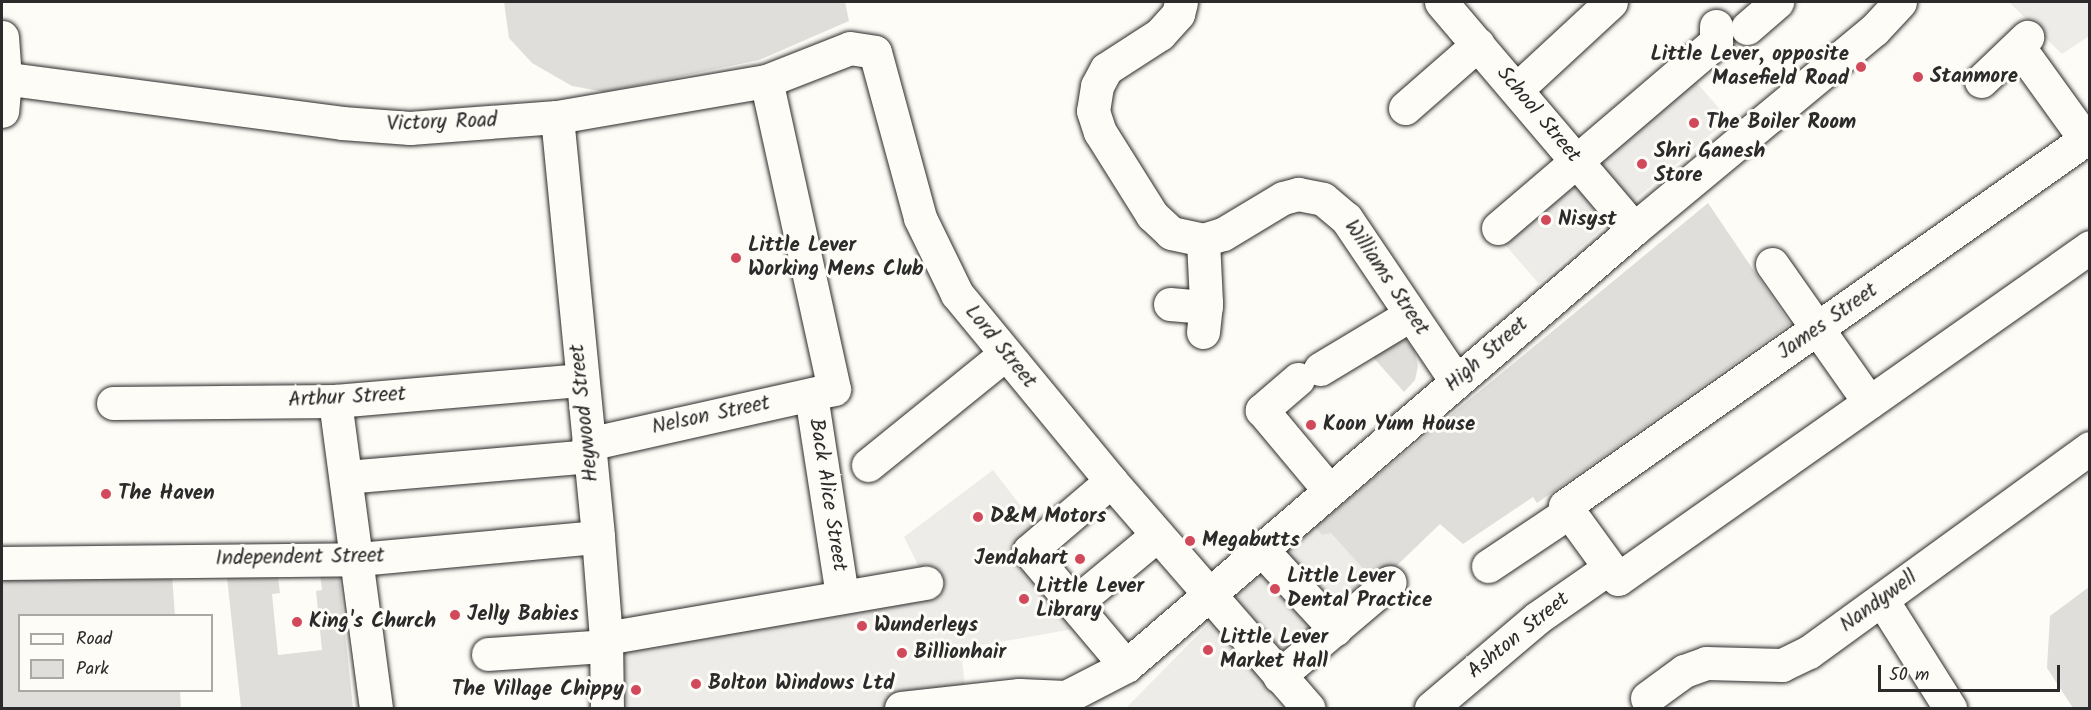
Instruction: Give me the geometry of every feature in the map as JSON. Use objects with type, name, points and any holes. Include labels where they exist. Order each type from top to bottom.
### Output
[{"type":"street","points":[[1170,304],[1204,319],[1203,240],[1182,238],[1160,225],[1100,132],[1093,111],[1096,86],[1106,69],[1160,34],[1178,14],[1180,2]]},
{"type":"street","name":"School Street","points":[[1441,2],[1634,229]]},
{"type":"street","points":[[1517,89],[1611,2]]},
{"type":"street","points":[[1498,228],[1732,27],[1777,2]]},
{"type":"street","name":"High Street","points":[[1068,703],[1126,666],[1209,597],[1329,490],[1634,229],[1874,30],[1900,2]]},
{"type":"street","points":[[2,37],[2,111]]},
{"type":"street","points":[[1981,81],[2022,41],[2087,137]]},
{"type":"street","points":[[1405,108],[1478,44]]},
{"type":"street","name":"Victory Road","points":[[3,79],[342,123],[410,128],[557,117],[766,81],[834,52],[857,48],[875,51]]},
{"type":"street","name":"Lord Street","points":[[875,51],[920,218],[934,253],[957,294],[1111,482],[1308,708]]},
{"type":"street","name":"Back Alice Street","points":[[766,81],[823,392],[842,596]]},
{"type":"street","name":"Heywood Street","points":[[557,117],[598,537],[606,642],[607,708]]},
{"type":"street","name":"James Street","points":[[1488,566],[2087,137]]},
{"type":"street","name":"Williams Street","points":[[1203,240],[1223,234],[1283,198],[1299,194],[1323,199],[1346,218],[1456,381]]},
{"type":"street","points":[[1567,509],[1618,579],[2090,247]]},
{"type":"street","points":[[1772,264],[1869,402]]},
{"type":"street","points":[[1329,490],[1262,410],[1309,374],[1410,315]]},
{"type":"street","points":[[879,447],[1005,354]]},
{"type":"street","name":"Arthur Street","points":[[113,403],[336,401],[582,380]]},
{"type":"street","name":"Nelson Street","points":[[346,477],[589,450],[823,392]]},
{"type":"street","points":[[336,401],[359,560],[376,708]]},
{"type":"street","name":"Nandywell","points":[[1640,697],[1684,671],[1706,663],[1782,664],[1809,652],[2090,448]]},
{"type":"street","points":[[1111,482],[1029,551],[1126,666]]},
{"type":"street","points":[[1074,604],[1157,535]]},
{"type":"street","name":"Independent Street","points":[[2,563],[359,560],[598,537]]},
{"type":"street","points":[[1262,550],[1335,629]]},
{"type":"street","name":"Ashton Street","points":[[1431,708],[1537,618],[1609,568]]},
{"type":"street","points":[[1279,676],[1390,582]]},
{"type":"street","points":[[488,654],[606,642],[842,596],[926,583]]},
{"type":"street","points":[[1882,600],[1950,708]]},
{"type":"street","points":[[901,708],[1019,695],[1068,703]]},
{"type":"shaded area","points":[[2009,2],[2089,2],[2089,36],[2062,54]]},
{"type":"shaded area","points":[[1677,60],[1728,119],[1539,284],[1488,225]]},
{"type":"shaded area","points":[[993,470],[1037,527],[1008,552],[1073,629],[961,649],[967,708],[627,708],[621,640],[931,591],[904,537]]},
{"type":"shaded area","points":[[1315,527],[1322,535],[1331,532],[1374,581],[1401,582],[1269,694],[1281,708],[1126,708],[1234,598]]},
{"type":"green space","points":[[504,2],[845,2],[849,21],[759,60],[605,92],[572,86],[532,63],[509,38]]},
{"type":"green space","points":[[1708,203],[1790,324],[1537,503],[1533,497],[1463,544],[1440,524],[1391,571],[1374,581],[1331,533],[1322,535],[1315,527]]},
{"type":"green space","points":[[1404,338],[1414,349],[1418,366],[1415,380],[1404,392],[1371,355]]},
{"type":"green space","points":[[320,573],[339,576],[353,708],[241,708],[227,577],[278,577],[280,593],[272,594],[278,655],[322,650],[316,591],[322,590]]},
{"type":"green space","points":[[172,576],[175,614],[18,614],[18,692],[180,692],[181,708],[2,708],[2,579]]},
{"type":"green space","points":[[2089,587],[2089,708],[2073,708],[2047,668],[2050,616]]},
{"type":"place","name":"Little Lever, opposite Masefield Road","points":[[1861,67]]},
{"type":"place","name":"Stanmore","points":[[1918,77]]},
{"type":"place","name":"The Boiler Room","points":[[1694,123]]},
{"type":"place","name":"Shri Ganesh Store","points":[[1642,164]]},
{"type":"place","name":"Nisyst","points":[[1546,220]]},
{"type":"place","name":"Little Lever Working Mens Club","points":[[736,258]]},
{"type":"place","name":"Koon Yum House","points":[[1311,425]]},
{"type":"place","name":"The Haven","points":[[106,494]]},
{"type":"place","name":"D&M Motors","points":[[978,517]]},
{"type":"place","name":"Megabutts","points":[[1190,541]]},
{"type":"place","name":"Jendahart","points":[[1080,559]]},
{"type":"place","name":"Little Lever Dental Practice","points":[[1275,589]]},
{"type":"place","name":"Little Lever Library","points":[[1024,599]]},
{"type":"place","name":"Jelly Babies","points":[[455,615]]},
{"type":"place","name":"King's Church","points":[[297,622]]},
{"type":"place","name":"Wunderleys","points":[[862,626]]},
{"type":"place","name":"Little Lever Market Hall","points":[[1208,650]]},
{"type":"place","name":"Billionhair","points":[[902,653]]},
{"type":"place","name":"Bolton Windows Ltd","points":[[696,684]]},
{"type":"place","name":"The Village Chippy","points":[[636,690]]}]
